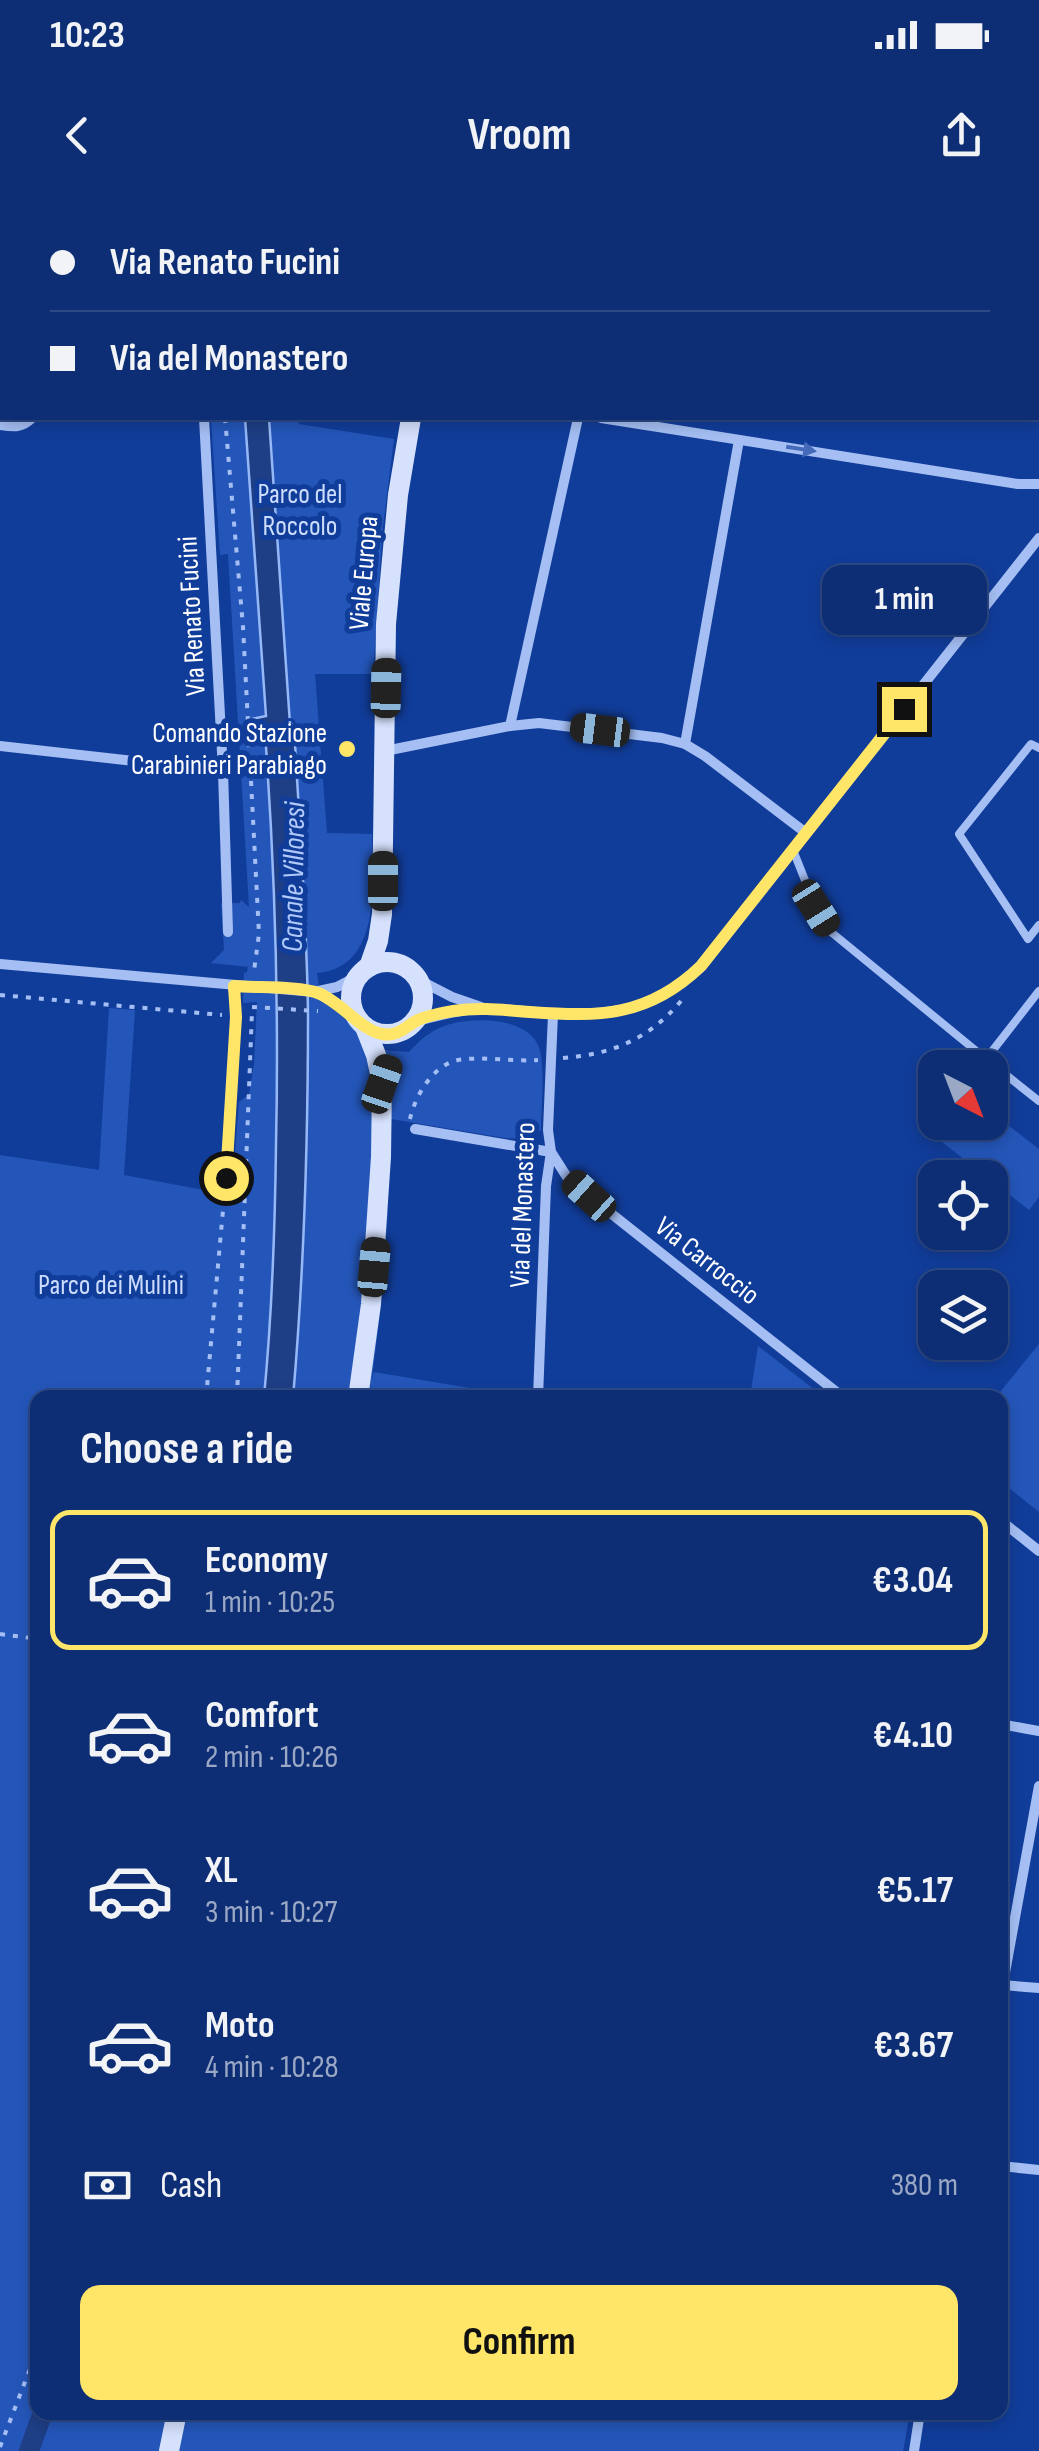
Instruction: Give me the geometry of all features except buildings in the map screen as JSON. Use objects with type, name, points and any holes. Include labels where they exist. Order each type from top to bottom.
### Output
[{"type":"street","points":[[0,425],[15,428],[30,420]]},
{"type":"street","name":"Via Renato Fucini","points":[[204,420],[228,932]]},
{"type":"street","name":"Viale Europa","points":[[359,1390],[377,1230],[382,1084],[376,1054],[351,1003],[352,988],[378,941],[382,914],[386,624],[398,495],[411,420]]},
{"type":"street","points":[[510,726],[578,420]]},
{"type":"street","points":[[614,420],[1018,484],[1038,486],[1039,468]]},
{"type":"street","points":[[685,744],[739,440]]},
{"type":"street","points":[[314,992],[336,1002],[378,1034],[392,1035],[452,1012],[487,1008],[553,1014],[626,1010],[658,1000],[682,985],[1039,538]]},
{"type":"street","points":[[385,752],[539,723],[662,738],[685,744],[705,756],[806,833]]},
{"type":"street","points":[[0,746],[223,771]]},
{"type":"street","name":"Viale Europa","points":[[382,914],[393,943],[424,993],[423,1008],[392,1055],[382,1084]]},
{"type":"street","points":[[0,964],[314,992],[338,988],[382,962],[396,963],[452,997],[487,1008]]},
{"type":"street","points":[[226,1178],[236,1017],[234,986]]},
{"type":"street","name":"Via del Monastero","points":[[538,1390],[546,1186],[551,1152],[548,1130],[553,1014]]},
{"type":"street","points":[[412,1125],[551,1152]]},
{"type":"street","name":"Via Carroccio","points":[[551,1152],[567,1176],[589,1196],[834,1390]]},
{"type":"street","points":[[1008,1526],[1039,1551]]},
{"type":"street","points":[[1008,1726],[1039,1732]]},
{"type":"street","points":[[1008,1953],[1039,1786]]},
{"type":"street","points":[[1008,1985],[1039,1988]]},
{"type":"street","points":[[1008,2167],[1039,2170]]},
{"type":"street","points":[[169,2451],[175,2420]]},
{"type":"street","points":[[914,2451],[919,2420]]},
{"type":"lane","points":[[1039,748],[1030,744],[959,834],[1028,940],[1039,925]]},
{"type":"lane","points":[[793,850],[816,908],[831,932],[975,1050]]},
{"type":"lane","points":[[993,1050],[1039,990]]},
{"type":"lane","points":[[1008,1076],[1039,1101]]},
{"type":"path","points":[[226,420],[243,627],[259,934],[251,988]]},
{"type":"path","points":[[0,996],[236,1017]]},
{"type":"path","points":[[412,1125],[413,1106],[430,1077],[455,1060],[598,1055],[637,1040],[682,1000]]},
{"type":"path","points":[[237,1390],[252,1007],[320,1011]]},
{"type":"path","points":[[207,1390],[226,1178]]},
{"type":"path","points":[[0,1634],[30,1638]]},
{"type":"path","points":[[0,2448],[30,2369]]},
{"type":"green space","name":"Parco dei Mulini","points":[[211,420],[298,420],[299,424],[394,439],[383,526],[373,674],[315,674],[327,833],[372,834],[373,875],[363,939],[353,956],[338,968],[317,973],[320,995],[343,1002],[359,1013],[381,1050],[409,1052],[435,1030],[463,1021],[493,1021],[520,1028],[538,1045],[542,1062],[541,1130],[529,1139],[505,1138],[379,1117],[375,1207],[388,1211],[372,1380],[374,1372],[482,1390],[30,1390],[30,2420],[909,2420],[903,2451],[0,2451],[0,1155],[99,1170],[109,1008],[135,1010],[124,1175],[214,1192],[216,1188],[232,1189],[239,1102],[249,1094],[254,1064],[257,1002],[243,1003],[244,973],[248,967],[211,963],[224,950],[221,903],[241,900],[249,907],[228,554],[220,555]]},
{"type":"green space","points":[[1008,1125],[1039,1149],[1039,1197],[1029,1210],[1008,1194],[1008,1160],[965,1160],[942,1142],[1008,1140]]},
{"type":"green space","points":[[1039,1344],[1039,1512],[1008,1487],[1008,1390],[1002,1390]]},
{"type":"green space","points":[[758,1346],[815,1390],[751,1390]]},
{"type":"water","points":[[245,420],[269,420],[304,906],[308,1015],[306,1159],[294,1390],[265,1390],[274,1240],[276,991],[265,733],[253,732],[252,719],[266,716]]},
{"type":"waterway","name":"Canale Villoresi","points":[[29,2451],[40,2420]]},
{"type":"place","name":"Comando Stazione Carabinieri Parabiago","points":[[347,749]]},
{"type":"route","points":[[226,1178],[236,1017],[234,986],[314,992],[336,1002],[365,1028],[392,1035],[416,1021],[452,1012],[487,1008],[593,1014],[626,1010],[658,1000],[682,985],[701,966],[904,709]]},
{"type":"park label","name":"Parco del Roccolo","points":[[300,510]]}]
